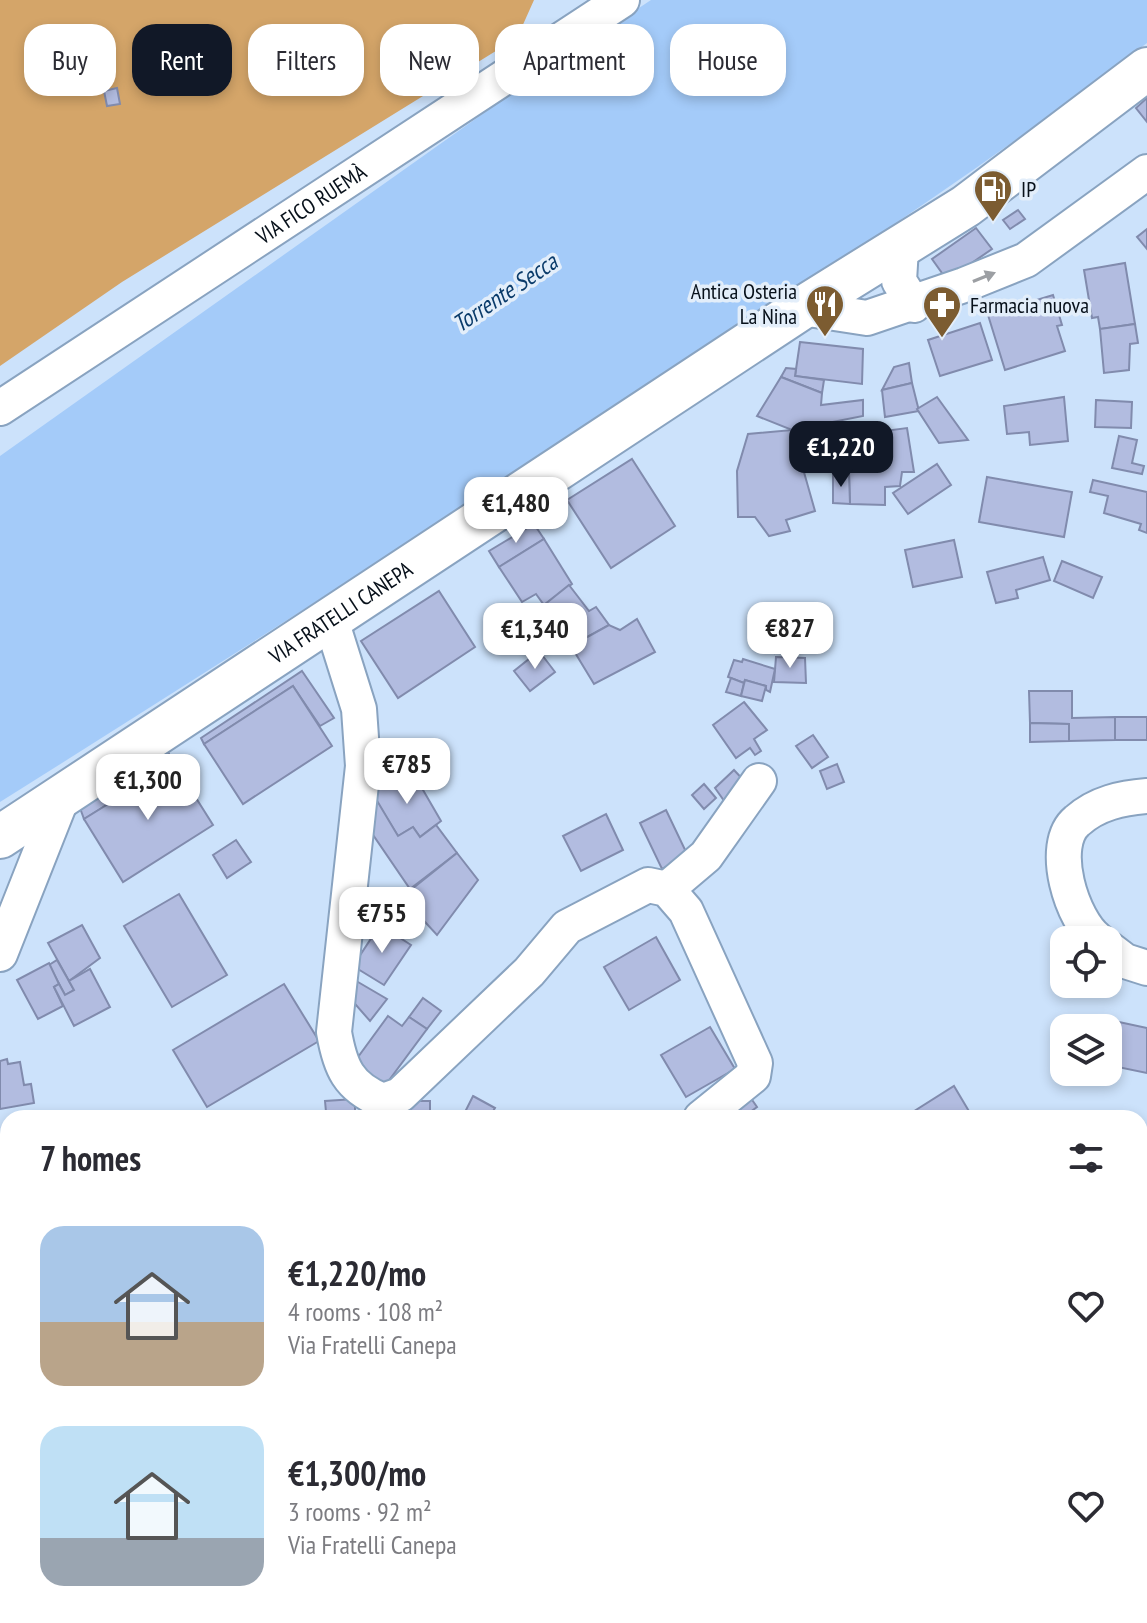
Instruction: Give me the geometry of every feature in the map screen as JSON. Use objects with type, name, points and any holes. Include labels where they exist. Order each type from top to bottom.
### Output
[{"type":"main road","name":"VIA FRATELLI CANEPA","points":[[0,837],[802,308],[966,206],[1147,69]]},
{"type":"street","name":"VIA FICO RUEMÀ","points":[[0,408],[622,0]]},
{"type":"street","points":[[802,308],[867,318],[914,305],[1026,260],[1147,172]]},
{"type":"street","points":[[901,248],[899,281],[914,305]]},
{"type":"street","points":[[331,620],[359,709],[363,766],[334,1032],[340,1066],[364,1094],[383,1101],[400,1095],[529,972],[567,927],[648,885],[667,889],[686,911],[755,1063],[753,1076],[711,1110]]},
{"type":"street","points":[[667,889],[706,856],[759,781]]},
{"type":"street","points":[[0,954],[63,795]]},
{"type":"street","points":[[1082,926],[1068,888],[1063,843],[1075,822],[1115,799],[1147,796]]},
{"type":"street","points":[[1122,959],[1147,968]]},
{"type":"shaded area","points":[[0,0],[534,0],[523,24],[495,24],[495,52],[479,61],[479,24],[380,24],[380,96],[423,96],[122,282],[0,366]]},
{"type":"water","name":"Torrente Secca","points":[[651,0],[1147,0],[1147,43],[960,179],[769,308],[401,547],[0,802],[0,456],[508,96],[654,96],[654,24],[615,24]]},
{"type":"building","points":[[116,88],[120,104],[107,106],[105,96],[116,96]]},
{"type":"building","points":[[1147,98],[1147,122],[1136,108]]},
{"type":"building","points":[[1018,210],[1025,219],[1010,229],[1003,220]]},
{"type":"building","points":[[976,228],[992,249],[947,280],[932,259]]},
{"type":"building","points":[[1147,229],[1147,249],[1137,237]]},
{"type":"building","points":[[1125,263],[1135,324],[1100,329],[1098,317],[1092,318],[1084,270]]},
{"type":"building","points":[[1053,295],[1062,325],[1057,326],[1065,351],[1005,370],[988,315]]},
{"type":"building","points":[[980,323],[992,360],[940,376],[928,340]]},
{"type":"building","points":[[1135,324],[1138,343],[1130,344],[1129,370],[1104,373],[1100,329]]},
{"type":"building","points":[[800,342],[863,349],[862,384],[795,376]]},
{"type":"building","points":[[909,363],[912,383],[882,390],[894,367]]},
{"type":"building","points":[[786,368],[796,369],[795,376],[824,380],[822,393],[781,377]]},
{"type":"building","points":[[781,377],[822,393],[821,405],[863,400],[863,416],[792,430],[757,416]]},
{"type":"building","points":[[912,383],[919,411],[885,417],[882,390]]},
{"type":"building","points":[[937,397],[968,440],[939,443],[917,409]]},
{"type":"building","points":[[1064,397],[1068,441],[1030,445],[1029,432],[1007,434],[1004,406]]},
{"type":"building","points":[[1096,400],[1132,402],[1131,428],[1095,427]]},
{"type":"building","points":[[907,428],[914,472],[902,472],[900,486],[885,487],[885,505],[850,504],[849,474],[833,474],[832,443],[862,437],[862,454],[886,454],[884,431]]},
{"type":"building","points":[[792,430],[815,511],[786,520],[790,531],[769,536],[755,517],[738,517],[737,471],[748,434]]},
{"type":"building","points":[[1119,436],[1137,440],[1132,463],[1144,466],[1142,474],[1112,468]]},
{"type":"building","points":[[632,459],[675,526],[611,568],[567,500]]},
{"type":"building","points":[[937,464],[951,485],[908,514],[893,493]]},
{"type":"building","points":[[833,474],[849,474],[850,504],[833,503]]},
{"type":"building","points":[[987,477],[1072,492],[1064,537],[979,522]]},
{"type":"building","points":[[1093,480],[1147,492],[1147,533],[1139,530],[1141,524],[1104,513],[1108,496],[1090,492]]},
{"type":"building","points":[[534,524],[544,539],[499,567],[489,551]]},
{"type":"building","points":[[544,539],[572,584],[544,605],[536,594],[522,602],[499,567]]},
{"type":"building","points":[[954,540],[962,577],[913,587],[905,550]]},
{"type":"building","points":[[1043,557],[1050,580],[1016,590],[1018,598],[996,603],[987,572]]},
{"type":"building","points":[[1062,561],[1102,577],[1093,598],[1054,581]]},
{"type":"building","points":[[569,585],[589,611],[596,607],[609,625],[571,646],[544,605]]},
{"type":"building","points":[[439,591],[475,647],[398,698],[361,641]]},
{"type":"building","points":[[637,619],[655,652],[594,684],[571,646],[609,625],[620,630]]},
{"type":"building","points":[[788,624],[795,648],[775,653],[770,629]]},
{"type":"building","points":[[539,651],[555,672],[530,691],[514,671]]},
{"type":"building","points":[[776,657],[805,658],[806,683],[774,682]]},
{"type":"building","points":[[743,659],[775,669],[770,692],[766,686],[728,677],[734,660],[742,662]]},
{"type":"building","points":[[302,671],[334,718],[320,726],[293,686],[204,744],[201,738]]},
{"type":"building","points":[[731,678],[744,683],[741,696],[726,692]]},
{"type":"building","points":[[745,680],[766,686],[762,701],[741,696]]},
{"type":"building","points":[[293,686],[332,746],[243,804],[204,744]]},
{"type":"building","points":[[1029,691],[1072,691],[1072,718],[1115,717],[1115,740],[1069,741],[1069,724],[1030,723]]},
{"type":"building","points":[[744,702],[767,730],[754,739],[761,751],[755,755],[750,748],[736,758],[713,725]]},
{"type":"building","points":[[1115,717],[1147,717],[1147,740],[1115,740]]},
{"type":"building","points":[[1030,723],[1069,724],[1069,741],[1030,742]]},
{"type":"building","points":[[813,735],[828,757],[812,768],[796,746]]},
{"type":"building","points":[[169,754],[174,763],[84,819],[80,808]]},
{"type":"building","points":[[174,763],[213,825],[123,882],[84,819]]},
{"type":"building","points":[[837,764],[844,782],[827,789],[820,771]]},
{"type":"building","points":[[734,770],[748,785],[727,805],[715,788]]},
{"type":"building","points":[[412,771],[441,821],[420,837],[413,827],[398,836],[372,794],[393,778],[395,781]]},
{"type":"building","points":[[704,784],[716,798],[704,809],[692,795]]},
{"type":"building","points":[[376,799],[398,836],[413,827],[420,837],[436,825],[457,853],[410,889],[367,826]]},
{"type":"building","points":[[666,810],[688,856],[662,869],[640,823]]},
{"type":"building","points":[[606,814],[623,850],[581,871],[563,836]]},
{"type":"building","points":[[236,840],[251,862],[227,878],[213,855]]},
{"type":"building","points":[[457,853],[478,880],[437,935],[402,897]]},
{"type":"building","points":[[179,894],[227,975],[172,1007],[124,926]]},
{"type":"building","points":[[82,925],[100,958],[69,981],[48,943]]},
{"type":"building","points":[[380,925],[411,945],[384,985],[353,966]]},
{"type":"building","points":[[656,937],[680,980],[629,1010],[604,967]]},
{"type":"building","points":[[57,960],[74,990],[65,995],[49,965]]},
{"type":"building","points":[[49,963],[59,984],[54,987],[63,1006],[38,1019],[17,980]]},
{"type":"building","points":[[90,969],[110,1007],[74,1026],[54,987],[59,984],[65,995],[74,990],[69,981]]},
{"type":"building","points":[[346,975],[387,999],[370,1021],[342,989]]},
{"type":"building","points":[[284,984],[319,1041],[207,1107],[173,1050]]},
{"type":"building","points":[[423,998],[441,1011],[427,1029],[409,1017]]},
{"type":"building","points":[[388,1016],[402,1026],[409,1017],[427,1029],[381,1091],[350,1068]]},
{"type":"building","points":[[1122,1023],[1147,1028],[1147,1073],[1122,1068]]},
{"type":"building","points":[[710,1027],[735,1069],[686,1097],[661,1055]]},
{"type":"building","points":[[7,1059],[8,1064],[20,1062],[24,1085],[31,1084],[34,1103],[0,1109],[0,1061]]},
{"type":"building","points":[[954,1086],[968,1110],[916,1110]]},
{"type":"building","points":[[748,1094],[757,1107],[753,1110],[725,1110]]},
{"type":"building","points":[[473,1096],[495,1108],[494,1110],[466,1110]]},
{"type":"building","points":[[355,1099],[355,1110],[326,1110],[325,1101]]},
{"type":"building","points":[[407,1101],[430,1101],[430,1110],[407,1110]]},
{"type":"place","name":"IP","points":[[993,223]]},
{"type":"place","name":"Antica Osteria La Nina","points":[[825,338]]},
{"type":"place","name":"Farmacia nuova","points":[[942,339]]}]
